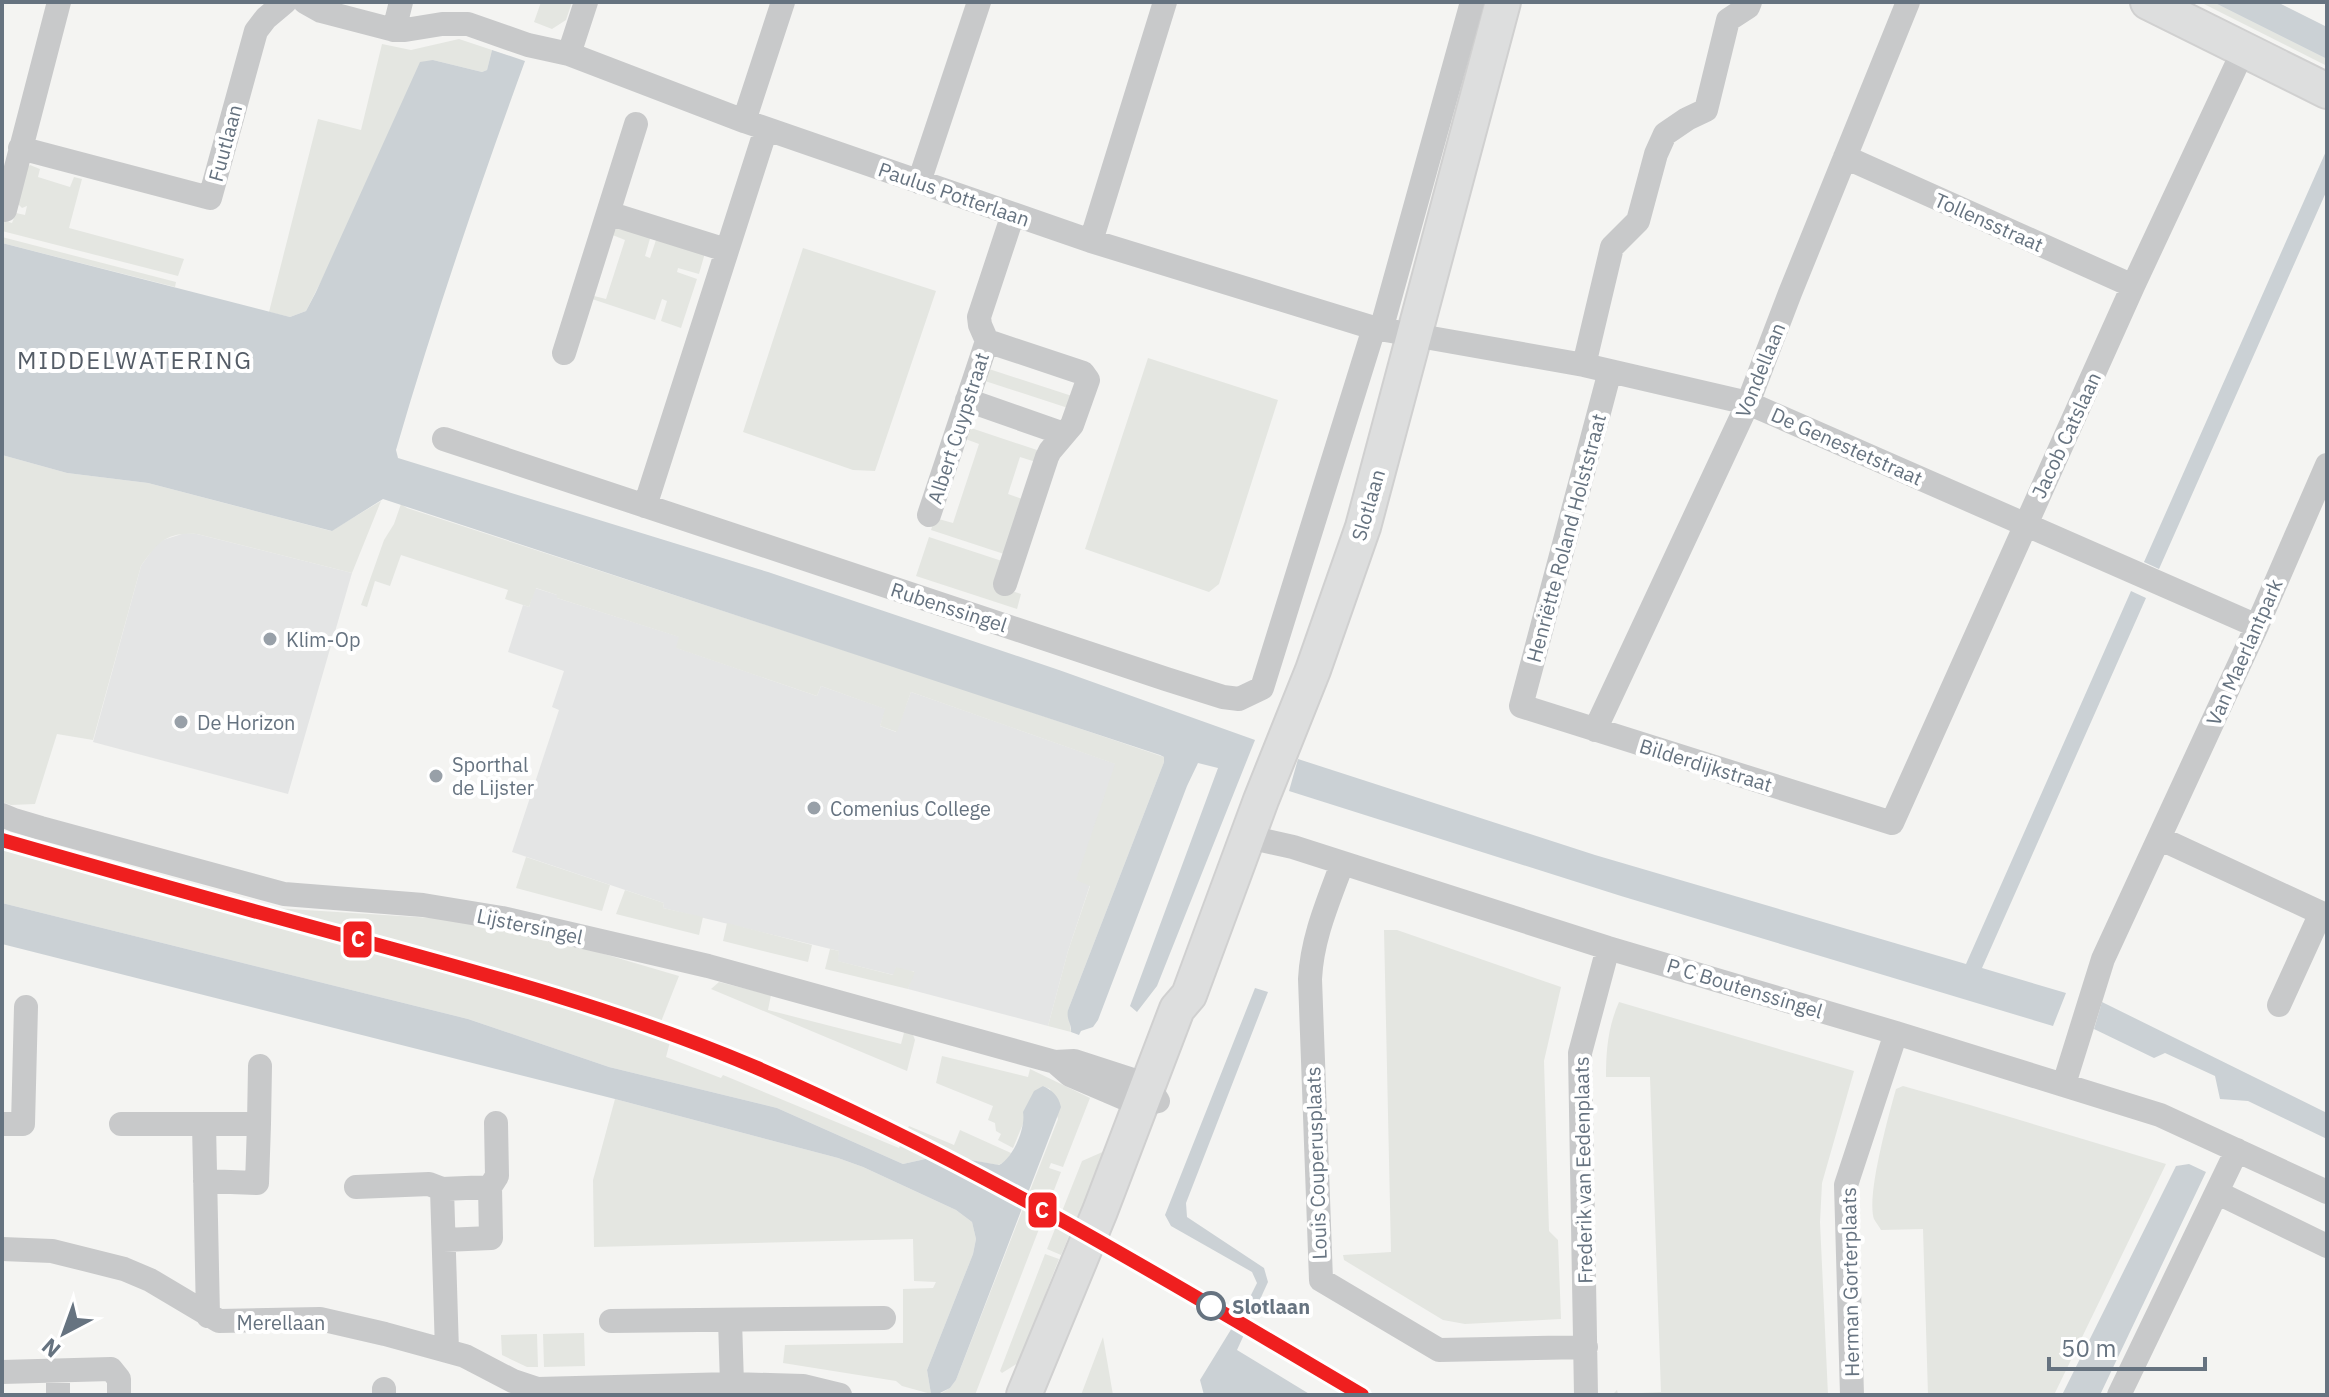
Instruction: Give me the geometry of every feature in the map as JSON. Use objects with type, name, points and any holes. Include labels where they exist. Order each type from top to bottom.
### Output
[{"type":"street","points":[[5,210],[59,2]]},
{"type":"street","name":"Fuutlaan","points":[[20,148],[210,198],[256,31],[285,2]]},
{"type":"street","points":[[305,2],[321,11],[394,30],[401,2]]},
{"type":"street","points":[[569,54],[586,2]]},
{"type":"street","points":[[645,506],[726,250],[783,2]]},
{"type":"street","points":[[919,182],[979,2]]},
{"type":"street","points":[[1091,241],[1165,2]]},
{"type":"street","points":[[1378,329],[1472,2]]},
{"type":"street","name":"Slotlaan","points":[[1044,1395],[1177,1009],[1189,995],[1313,670],[1363,527],[1503,2]]},
{"type":"street","points":[[1584,365],[1612,247],[1638,221],[1656,154],[1665,134],[1706,110],[1728,20],[1748,7],[1750,2]]},
{"type":"street","name":"Vondellaan","points":[[1595,730],[1748,403],[1908,2]]},
{"type":"street","points":[[2148,2],[2327,91]]},
{"type":"street","name":"Paulus Potterlaan","points":[[394,30],[468,24],[528,45],[569,54],[755,125],[1091,241],[1378,329],[1415,337]]},
{"type":"street","name":"Jacob Catslaan","points":[[1892,823],[2133,286],[2244,49]]},
{"type":"street","points":[[564,353],[636,124]]},
{"type":"street","name":"Tollensstraat","points":[[1845,157],[2133,286]]},
{"type":"street","points":[[608,213],[726,250]]},
{"type":"street","name":"Albert Cuypstraat","points":[[929,515],[987,341],[979,317],[1013,214]]},
{"type":"street","name":"Rubenssingel","points":[[444,439],[1223,697],[1239,699],[1262,688],[1378,329]]},
{"type":"street","name":"De Genestetstraat","points":[[1415,337],[1584,365],[1748,403],[2257,626]]},
{"type":"street","name":"Albert Cuypstraat","points":[[987,341],[1085,375],[1087,384],[1074,420],[1047,457],[1005,584]]},
{"type":"street","name":"Henriëtte Roland Holststraat","points":[[1521,706],[1610,371]]},
{"type":"street","points":[[967,400],[1064,434]]},
{"type":"street","name":"Van Maerlantpark","points":[[2064,1084],[2103,959],[2257,626],[2327,465]]},
{"type":"street","name":"Bilderdijkstraat","points":[[1521,706],[1892,823]]},
{"type":"street","name":"Lijstersingel","points":[[2,815],[284,894],[423,905],[502,918],[708,966],[1055,1062],[1074,1061],[1149,1097]]},
{"type":"street","name":"P C Boutenssingel","points":[[1248,837],[1293,847],[1608,948],[2160,1115],[2327,1192]]},
{"type":"street","points":[[2159,838],[2321,913],[2279,1005]]},
{"type":"street","name":"Louis Couperusplaats","points":[[1342,864],[1311,954],[1321,1280],[1439,1350],[1586,1347]]},
{"type":"street","name":"Frederik van Eedenplaats","points":[[1586,1347],[1580,1053],[1608,948]]},
{"type":"street","points":[[2,1124],[23,1124],[13,1063],[26,1007]]},
{"type":"street","name":"Herman Gorterplaats","points":[[1852,1395],[1846,1185],[1896,1033]]},
{"type":"street","points":[[205,1181],[257,1183],[260,1066]]},
{"type":"street","name":"Slotlaan","points":[[1024,1395],[1149,1097]]},
{"type":"street","points":[[444,1240],[491,1238],[490,1187],[497,1176],[496,1123]]},
{"type":"street","points":[[121,1124],[259,1124]]},
{"type":"street","name":"Merellaan","points":[[204,1124],[208,1316]]},
{"type":"street","points":[[2119,1395],[2237,1150]]},
{"type":"street","points":[[356,1187],[429,1184],[442,1189],[490,1187]]},
{"type":"street","points":[[442,1189],[447,1351]]},
{"type":"street","points":[[2218,1193],[2327,1246]]},
{"type":"street","name":"Merellaan","points":[[2,1249],[52,1251],[124,1269],[150,1280],[219,1321],[320,1319],[447,1351],[465,1356],[536,1392],[732,1384],[803,1386],[840,1395]]},
{"type":"street","points":[[611,1321],[884,1318]]},
{"type":"street","points":[[730,1320],[732,1384]]},
{"type":"street","points":[[1586,1347],[1586,1395]]},
{"type":"street","points":[[2,1372],[58,1383],[111,1369],[119,1379],[119,1395]]},
{"type":"shaded area","points":[[541,2],[572,2],[566,20],[552,29],[534,22]]},
{"type":"shaded area","points":[[2200,2],[2213,2],[2327,59],[2327,66]]},
{"type":"shaded area","points":[[2213,2],[2277,2],[2327,27],[2327,59]]},
{"type":"shaded area","points":[[459,39],[492,50],[487,70],[482,72],[433,60],[306,311],[290,317],[269,312],[318,119],[361,130],[382,44],[411,50]]},
{"type":"shaded area","points":[[492,50],[525,61],[441,303],[396,450],[398,458],[768,572],[1255,740],[1157,986],[1137,1012],[1130,1006],[1218,768],[1198,763],[1098,1020],[1079,1035],[1071,1032],[1068,1010],[1164,757],[383,499],[332,531],[148,483],[67,473],[2,455],[2,243],[290,317],[306,311],[420,62],[433,60],[482,72],[487,70]]},
{"type":"shaded area","points":[[2327,149],[2327,190],[2159,569],[2144,562]]},
{"type":"shaded area","points":[[30,165],[40,169],[38,177],[70,187],[74,177],[82,179],[69,228],[184,259],[178,276],[2,231],[2,220],[12,223],[16,213],[25,215],[27,206],[22,208],[18,204]]},
{"type":"shaded area","points":[[617,228],[651,235],[645,256],[650,258],[657,237],[705,253],[699,274],[678,268],[677,272],[697,279],[681,328],[661,321],[667,301],[662,299],[655,320],[589,298],[590,295],[606,299],[625,240],[610,234]]},
{"type":"shaded area","points":[[2,237],[176,282],[175,287],[2,243]]},
{"type":"shaded area","points":[[803,248],[936,291],[875,471],[853,470],[743,432]]},
{"type":"shaded area","points":[[1148,358],[1278,400],[1219,584],[1209,592],[1085,549]]},
{"type":"shaded area","points":[[989,369],[1072,396],[1068,408],[985,381]]},
{"type":"shaded area","points":[[968,427],[1043,452],[1039,463],[1020,457],[1008,494],[1022,499],[1004,554],[931,530],[935,518],[953,523],[979,444],[960,437]]},
{"type":"shaded area","points":[[2,455],[67,473],[148,483],[331,531],[381,501],[352,573],[197,534],[178,535],[164,540],[141,566],[93,740],[57,734],[35,804],[11,805],[2,802]]},
{"type":"shaded area","points":[[401,504],[1164,757],[1068,1010],[1071,1032],[1048,1026],[1090,886],[1076,880],[1115,764],[911,692],[897,732],[880,726],[885,709],[821,686],[817,696],[676,648],[679,637],[557,598],[557,595],[536,588],[529,607],[505,599],[508,590],[401,555],[390,586],[375,581],[367,607],[361,605],[384,540]]},
{"type":"shaded area","points":[[185,533],[352,573],[288,794],[93,742],[141,566],[163,540]]},
{"type":"shaded area","points":[[929,537],[1002,561],[994,585],[1021,594],[1017,609],[916,576]]},
{"type":"shaded area","name":"Comenius College","points":[[535,588],[557,595],[557,598],[680,637],[677,648],[817,696],[821,686],[886,709],[880,726],[896,732],[911,692],[1116,764],[1077,880],[1090,885],[1048,1026],[908,989],[914,971],[894,975],[837,961],[839,951],[663,908],[664,903],[512,852],[559,710],[552,707],[564,671],[508,652],[523,605],[529,607]]},
{"type":"shaded area","points":[[2131,591],[2146,598],[1982,968],[2066,993],[2053,1026],[1621,896],[1289,791],[1298,759],[1595,855],[1966,964]]},
{"type":"shaded area","points":[[2,836],[243,906],[495,922],[679,976],[655,1037],[670,1042],[666,1057],[721,1078],[723,1075],[899,1148],[909,1126],[954,1145],[960,1130],[1011,1153],[1007,1161],[998,1165],[943,1155],[903,1164],[777,1108],[609,1067],[468,1019],[2,903]]},
{"type":"shaded area","points":[[526,857],[610,885],[602,911],[516,888]]},
{"type":"shaded area","points":[[625,890],[664,903],[663,908],[703,917],[699,935],[616,914]]},
{"type":"shaded area","points":[[2,903],[468,1019],[609,1067],[777,1108],[903,1164],[943,1155],[999,1165],[1017,1142],[1023,1112],[1034,1091],[1043,1086],[1047,1088],[1057,1096],[1061,1107],[956,1380],[950,1388],[936,1395],[931,1394],[927,1370],[973,1254],[976,1239],[972,1222],[956,1210],[838,1158],[2,944]]},
{"type":"shaded area","points":[[727,923],[812,945],[808,962],[723,941]]},
{"type":"shaded area","points":[[1384,930],[1397,930],[1561,987],[1544,1061],[1549,1231],[1558,1240],[1561,1319],[1465,1324],[1443,1320],[1344,1260],[1343,1255],[1391,1252]]},
{"type":"shaded area","points":[[830,949],[839,951],[838,961],[893,975],[896,967],[915,972],[908,989],[825,969]]},
{"type":"shaded area","points":[[719,982],[771,995],[768,1010],[901,1044],[905,1029],[912,1032],[915,1040],[907,1071],[711,989]]},
{"type":"shaded area","points":[[1255,988],[1268,992],[1186,1203],[1187,1217],[1264,1268],[1268,1282],[1237,1350],[1311,1395],[1204,1395],[1200,1380],[1257,1283],[1252,1272],[1171,1226],[1165,1215]]},
{"type":"shaded area","points":[[1619,1002],[1854,1071],[1822,1183],[1820,1222],[1828,1395],[1612,1395],[1617,1390],[1618,1394],[1661,1392],[1650,1077],[1606,1077],[1608,1039]]},
{"type":"shaded area","points":[[2102,1002],[2327,1113],[2327,1139],[2248,1101],[2220,1099],[2215,1076],[2165,1053],[2154,1058],[2094,1029]]},
{"type":"shaded area","points":[[942,1056],[1028,1077],[1030,1069],[1090,1098],[1063,1167],[1051,1163],[1049,1168],[1061,1172],[975,1395],[938,1395],[956,1380],[1058,1119],[1050,1089],[1043,1086],[1013,1148],[998,1140],[1001,1134],[996,1131],[995,1123],[988,1120],[993,1106],[936,1083]]},
{"type":"shaded area","points":[[1903,1086],[2166,1164],[2054,1395],[1928,1395],[1923,1229],[1881,1230],[1872,1208],[1888,1117],[1896,1089]]},
{"type":"shaded area","points":[[615,1099],[838,1158],[956,1210],[972,1222],[976,1239],[973,1254],[927,1370],[931,1394],[902,1386],[896,1381],[783,1363],[785,1345],[903,1343],[903,1289],[933,1288],[936,1282],[914,1281],[913,1239],[594,1247],[593,1180]]},
{"type":"shaded area","points":[[1107,1150],[1090,1219],[1078,1215],[1061,1255],[1047,1249],[1082,1161]]},
{"type":"shaded area","points":[[2189,1164],[2206,1172],[2100,1395],[2062,1395],[2176,1166]]},
{"type":"shaded area","points":[[1045,1254],[1059,1259],[1045,1295],[1058,1301],[1034,1353],[1002,1373],[1000,1371]]},
{"type":"shaded area","points":[[584,1333],[585,1366],[544,1367],[543,1334]]},
{"type":"shaded area","points":[[537,1334],[538,1367],[527,1367],[502,1355],[501,1335]]},
{"type":"shaded area","points":[[1103,1337],[1113,1395],[1081,1395]]},
{"type":"metro line","name":"C","points":[[2,840],[549,993],[704,1046],[834,1102],[988,1180],[1139,1264],[1362,1395]]},
{"type":"place","name":"Klim-Op","points":[[270,639]]},
{"type":"place","name":"De Horizon","points":[[181,722]]},
{"type":"place","name":"Sporthal de Lijster","points":[[436,776]]},
{"type":"place","name":"Comenius College","points":[[814,808]]},
{"type":"place","name":"Slotlaan","points":[[1211,1306]]},
{"type":"district","name":"MIDDELWATERING","points":[[135,360]]}]
